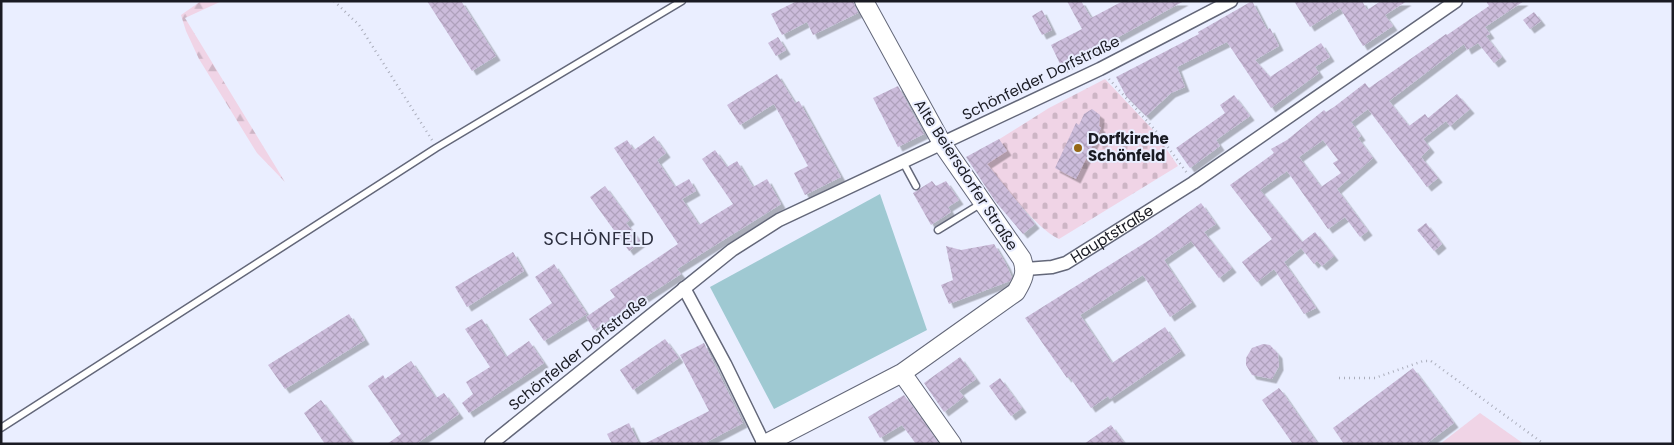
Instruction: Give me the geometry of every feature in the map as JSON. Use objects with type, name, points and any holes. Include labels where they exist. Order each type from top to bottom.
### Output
[{"type":"main road","name":"Alte Beiersdorfer Straße","points":[[864,1],[943,145],[1022,259],[1026,269]]},
{"type":"main road","points":[[764,444],[902,373],[1016,292],[1023,280],[1026,269]]},
{"type":"main road","points":[[902,373],[952,444]]},
{"type":"street","name":"Schönfelder Dorfstraße","points":[[491,444],[732,250],[779,220],[902,162],[943,145],[971,129],[1100,69],[1231,1]]},
{"type":"street","name":"Hauptstraße","points":[[1026,269],[1052,267],[1066,263],[1193,183],[1456,1]]},
{"type":"street","points":[[684,288],[725,364],[764,444]]},
{"type":"lane","points":[[1,428],[436,148],[682,1]]},
{"type":"lane","points":[[902,162],[916,186]]},
{"type":"lane","points":[[938,230],[983,203]]},
{"type":"path","points":[[334,1],[359,25],[436,148]]},
{"type":"path","points":[[1100,69],[1156,131],[1193,183]]},
{"type":"path","points":[[1339,378],[1375,378],[1423,361],[1432,361],[1544,444]]},
{"type":"green space","points":[[201,1],[222,1],[185,18],[285,182],[257,153],[199,59],[186,31],[181,15]]},
{"type":"green space","points":[[1105,79],[1154,131],[1178,166],[1059,239],[1049,233],[1028,213],[977,153],[1049,108]]},
{"type":"green space","points":[[1480,413],[1524,444],[1440,444]]},
{"type":"shaded area","points":[[880,194],[927,330],[774,409],[710,287]]},
{"type":"building","points":[[427,1],[461,1],[496,56],[472,71]]},
{"type":"building","points":[[797,1],[853,1],[858,13],[813,35],[807,22],[782,35],[771,14]]},
{"type":"building","points":[[1067,1],[1081,1],[1091,18],[1123,1],[1184,1],[1062,68],[1051,45],[1082,29]]},
{"type":"building","points":[[1252,1],[1267,30],[1270,28],[1279,46],[1255,60],[1270,77],[1321,43],[1330,57],[1315,67],[1319,73],[1271,108],[1227,42],[1177,67],[1185,87],[1171,93],[1146,116],[1126,96],[1116,77],[1199,34],[1198,32]]},
{"type":"building","points":[[1294,1],[1362,1],[1367,10],[1381,1],[1407,1],[1385,15],[1393,26],[1363,46],[1340,8],[1310,27]]},
{"type":"building","points":[[1486,1],[1524,1],[1485,27],[1490,34],[1486,36],[1502,57],[1494,63],[1478,43],[1467,50],[1464,44],[1389,101],[1409,126],[1425,114],[1428,118],[1457,94],[1470,109],[1450,126],[1446,121],[1423,139],[1430,148],[1421,157],[1438,178],[1427,187],[1368,109],[1351,122],[1361,136],[1358,138],[1373,158],[1337,189],[1368,231],[1360,237],[1345,217],[1328,229],[1287,171],[1260,190],[1302,242],[1315,232],[1334,256],[1322,266],[1317,261],[1314,264],[1301,248],[1284,262],[1316,308],[1304,314],[1274,269],[1257,282],[1242,262],[1272,239],[1230,185],[1274,153],[1271,149],[1287,140],[1324,110],[1326,112],[1334,107],[1365,83],[1369,88],[1489,6]],"holes":[[[1323,140],[1338,160],[1333,163],[1341,173],[1321,187],[1299,157]]]},
{"type":"building","points":[[1042,10],[1052,30],[1042,35],[1032,16]]},
{"type":"building","points":[[1534,12],[1541,21],[1530,29],[1523,20]]},
{"type":"building","points":[[778,37],[786,50],[776,56],[768,43]]},
{"type":"building","points":[[777,74],[795,103],[799,101],[841,177],[805,195],[794,173],[808,166],[774,104],[740,125],[727,105]]},
{"type":"building","points":[[898,86],[924,134],[898,147],[873,98]]},
{"type":"building","points":[[1234,95],[1250,116],[1216,140],[1220,146],[1190,168],[1176,148],[1225,113],[1220,105]]},
{"type":"building","name":"Dorfkirche Schönfeld","points":[[1092,109],[1100,115],[1099,126],[1101,128],[1076,179],[1055,168],[1076,123],[1079,125],[1084,114]]},
{"type":"building","points":[[654,136],[666,153],[657,160],[675,187],[689,179],[696,191],[682,199],[699,225],[733,204],[702,159],[715,150],[727,167],[737,161],[753,187],[767,179],[781,204],[677,269],[681,274],[594,330],[586,317],[615,297],[610,290],[678,244],[614,148],[627,140],[634,150]]},
{"type":"building","points":[[999,139],[1007,151],[987,164],[1035,224],[1023,234],[995,201],[966,157]]},
{"type":"building","points":[[932,181],[936,186],[946,181],[959,200],[948,207],[951,212],[931,225],[913,193]]},
{"type":"building","points":[[605,186],[630,220],[626,223],[641,242],[629,251],[590,197]]},
{"type":"building","points":[[1201,203],[1216,224],[1204,232],[1232,268],[1219,278],[1191,241],[1164,260],[1192,302],[1170,317],[1143,275],[1080,315],[1112,363],[1165,327],[1181,351],[1110,399],[1108,396],[1091,408],[1069,376],[1067,378],[1025,318],[1151,239]]},
{"type":"building","points":[[1426,223],[1442,244],[1434,251],[1417,230]]},
{"type":"building","points":[[994,244],[1006,264],[1012,278],[1010,281],[949,304],[941,285],[953,280],[946,246],[961,250]]},
{"type":"building","points":[[513,252],[524,271],[467,307],[455,287]]},
{"type":"building","points":[[554,264],[587,314],[544,341],[529,319],[552,303],[535,277]]},
{"type":"building","points":[[349,314],[365,340],[285,389],[268,365]]},
{"type":"building","points":[[482,319],[506,357],[529,341],[544,363],[469,413],[462,403],[473,394],[466,382],[490,367],[465,329]]},
{"type":"building","points":[[665,339],[679,358],[633,390],[620,370]]},
{"type":"building","points":[[704,343],[743,423],[703,444],[644,444],[709,411],[680,355]]},
{"type":"building","points":[[1263,344],[1270,345],[1278,354],[1279,366],[1272,379],[1252,375],[1246,365],[1246,358],[1252,348]]},
{"type":"building","points":[[960,357],[976,379],[959,391],[964,397],[944,412],[924,383]]},
{"type":"building","points":[[411,361],[436,398],[444,393],[459,414],[416,444],[387,444],[401,434],[368,386],[383,375],[385,379]]},
{"type":"building","points":[[1413,368],[1454,423],[1426,444],[1344,444],[1333,428]]},
{"type":"building","points":[[1000,378],[1022,408],[1011,416],[989,386]]},
{"type":"building","points":[[1279,388],[1318,444],[1293,444],[1262,400]]},
{"type":"building","points":[[904,395],[939,444],[916,444],[902,425],[880,438],[868,417]]},
{"type":"building","points":[[321,400],[354,444],[325,444],[304,413]]},
{"type":"building","points":[[629,423],[639,444],[612,444],[607,434]]},
{"type":"building","points":[[1111,425],[1125,444],[1084,444]]},
{"type":"place","name":"Dorfkirche Schönfeld","points":[[1078,148]]},
{"type":"district","name":"SCHÖNFELD","points":[[599,239]]}]
